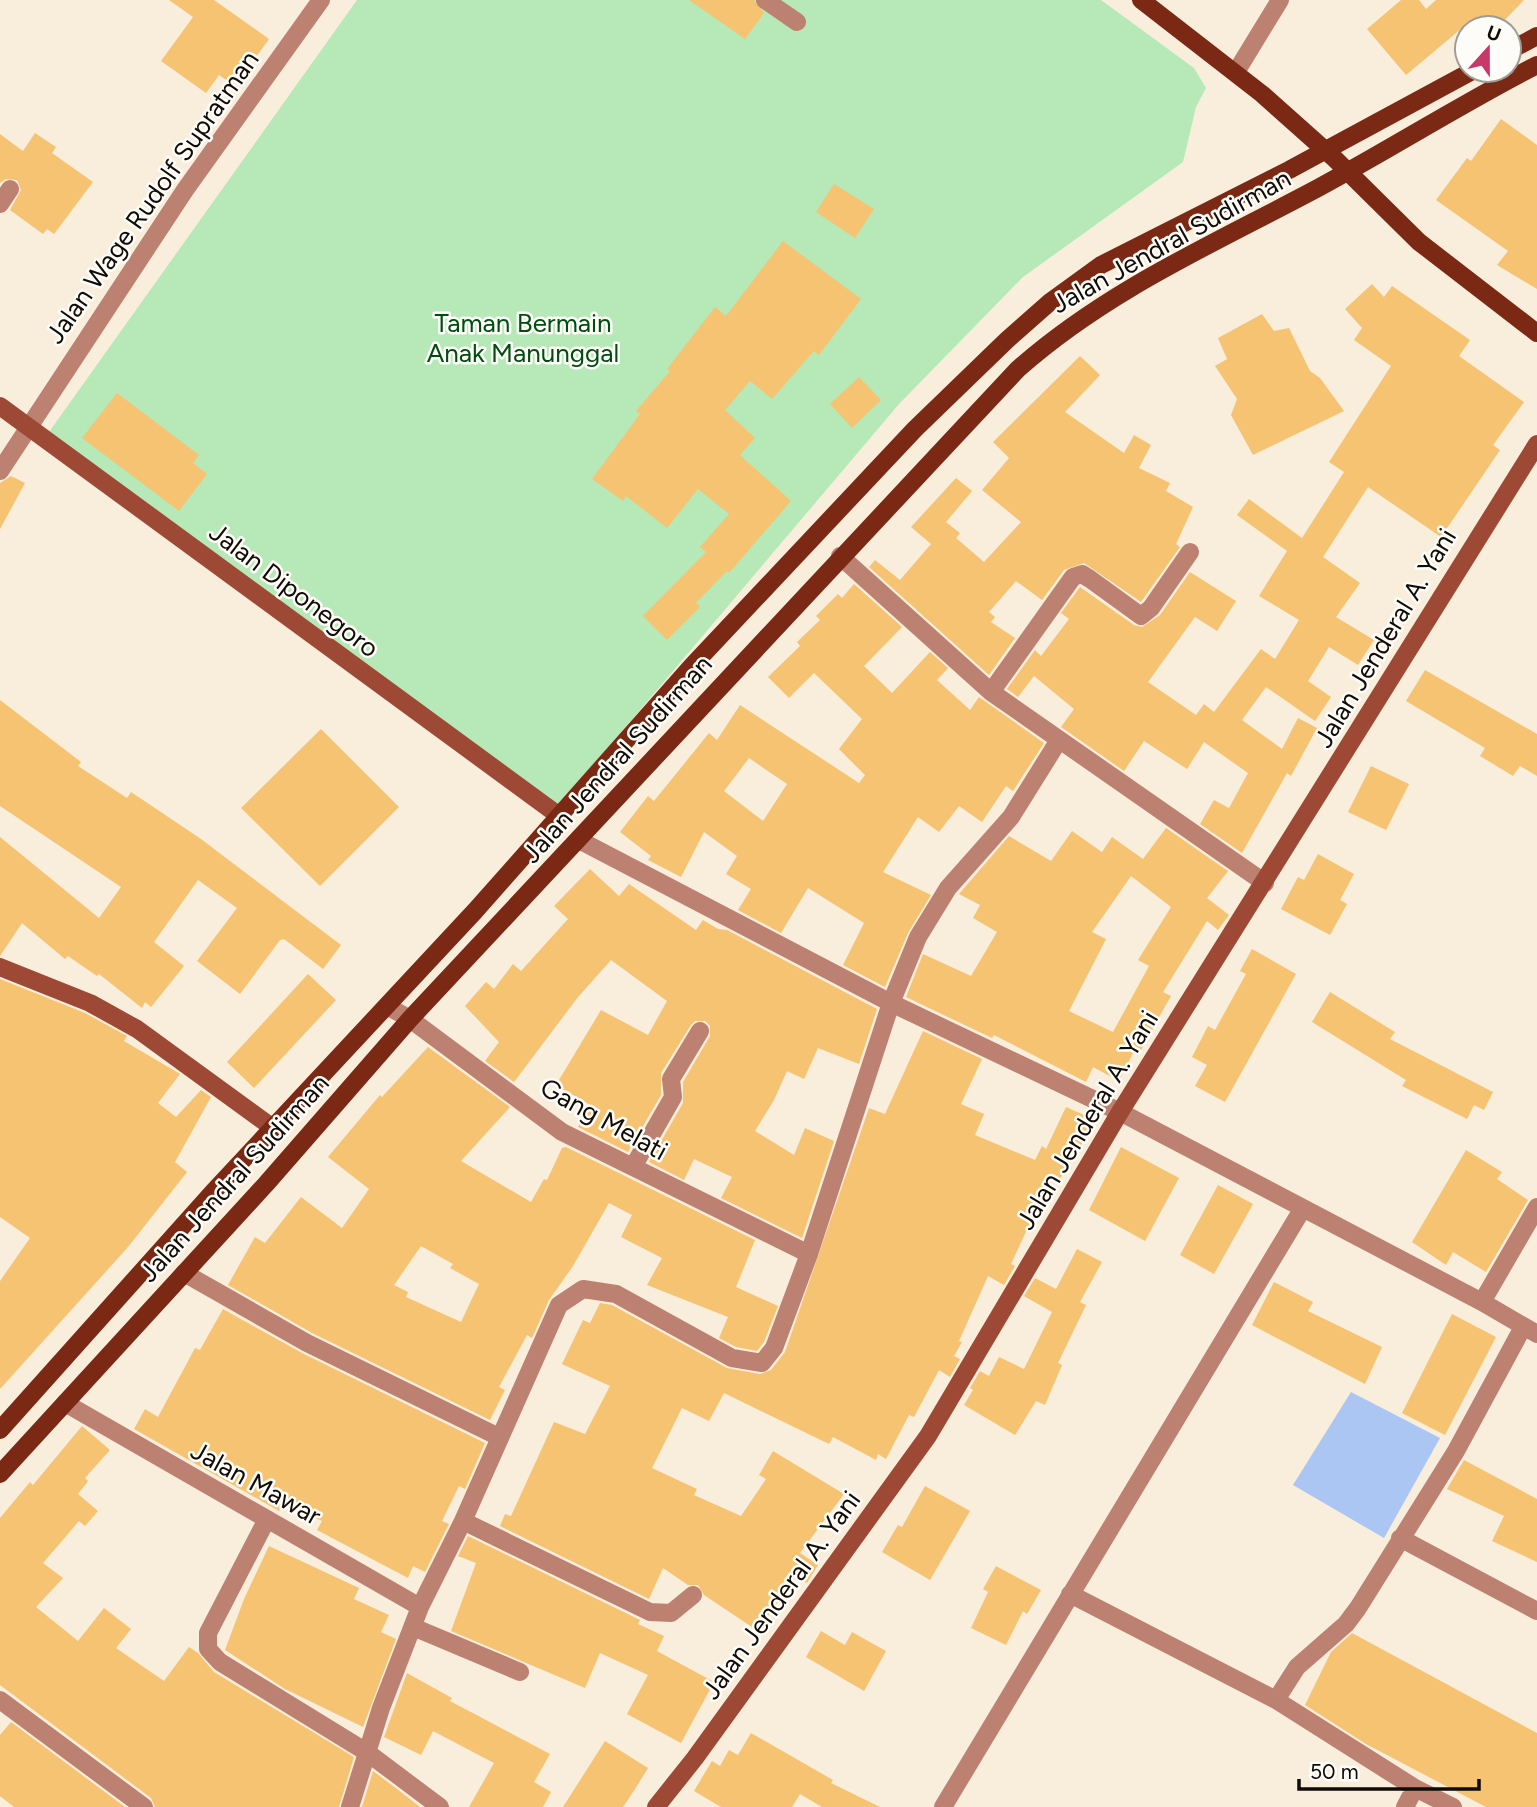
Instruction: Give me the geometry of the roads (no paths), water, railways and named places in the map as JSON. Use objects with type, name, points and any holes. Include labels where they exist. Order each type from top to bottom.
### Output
[{"type":"main road","points":[[1141,0],[1236,72],[1325,150],[1419,242],[1537,333]]},
{"type":"main road","name":"Jalan Jendral Sudirman","points":[[0,1474],[184,1273],[410,1019],[840,556],[1008,379],[1054,336],[1117,295],[1348,172],[1537,65]]},
{"type":"main road","name":"Jalan Jendral Sudirman","points":[[0,1430],[387,1006],[691,667],[915,429],[1050,302],[1133,247],[1325,150],[1453,81]]},
{"type":"street","name":"Jalan Wage Rudolf Supratman","points":[[0,471],[27,425],[185,190],[321,0]]},
{"type":"street","points":[[765,0],[797,22]]},
{"type":"street","points":[[1236,72],[1280,0]]},
{"type":"street","name":"Jalan Diponegoro","points":[[0,406],[558,815]]},
{"type":"street","name":"Jalan Jenderal A. Yani","points":[[656,1807],[928,1436],[1120,1112],[1383,695],[1488,517],[1537,444]]},
{"type":"street","points":[[991,692],[1073,578],[1082,574],[1141,616],[1151,608],[1190,552]]},
{"type":"street","points":[[840,556],[991,692],[1265,883]]},
{"type":"street","points":[[349,1807],[381,1708],[420,1607],[463,1521],[559,1306],[566,1298],[583,1289],[616,1294],[732,1358],[759,1364],[774,1348],[809,1254],[891,1003],[929,917],[948,888],[1011,817],[1059,740]]},
{"type":"street","points":[[579,840],[891,1003],[1120,1112],[1482,1301],[1530,1330],[1346,1624],[1297,1667],[1276,1700]]},
{"type":"street","points":[[0,967],[90,1003],[137,1029],[273,1128]]},
{"type":"street","name":"Gang Melati","points":[[387,1006],[410,1019],[562,1132],[809,1254]]},
{"type":"street","points":[[633,1167],[673,1097],[671,1079],[701,1031]]},
{"type":"street","points":[[1482,1301],[1537,1207]]},
{"type":"street","points":[[943,1807],[1303,1208]]},
{"type":"street","points":[[184,1273],[307,1343],[499,1437]]},
{"type":"street","name":"Jalan Mawar","points":[[65,1403],[420,1607]]},
{"type":"street","points":[[267,1519],[208,1633],[208,1649],[219,1662],[368,1753],[440,1807]]},
{"type":"street","points":[[463,1521],[650,1612],[671,1613],[694,1595]]},
{"type":"street","points":[[1400,1538],[1535,1606]]},
{"type":"street","points":[[1070,1594],[1276,1700],[1415,1788],[1452,1807]]},
{"type":"street","points":[[413,1627],[520,1672]]},
{"type":"street","points":[[0,1700],[144,1807]]},
{"type":"street","points":[[1405,1807],[1415,1788]]},
{"type":"water","points":[[1351,1392],[1440,1438],[1384,1538],[1293,1485]]},
{"type":"park label","name":"Taman Bermain Anak Manunggal","points":[[523,338]]}]
